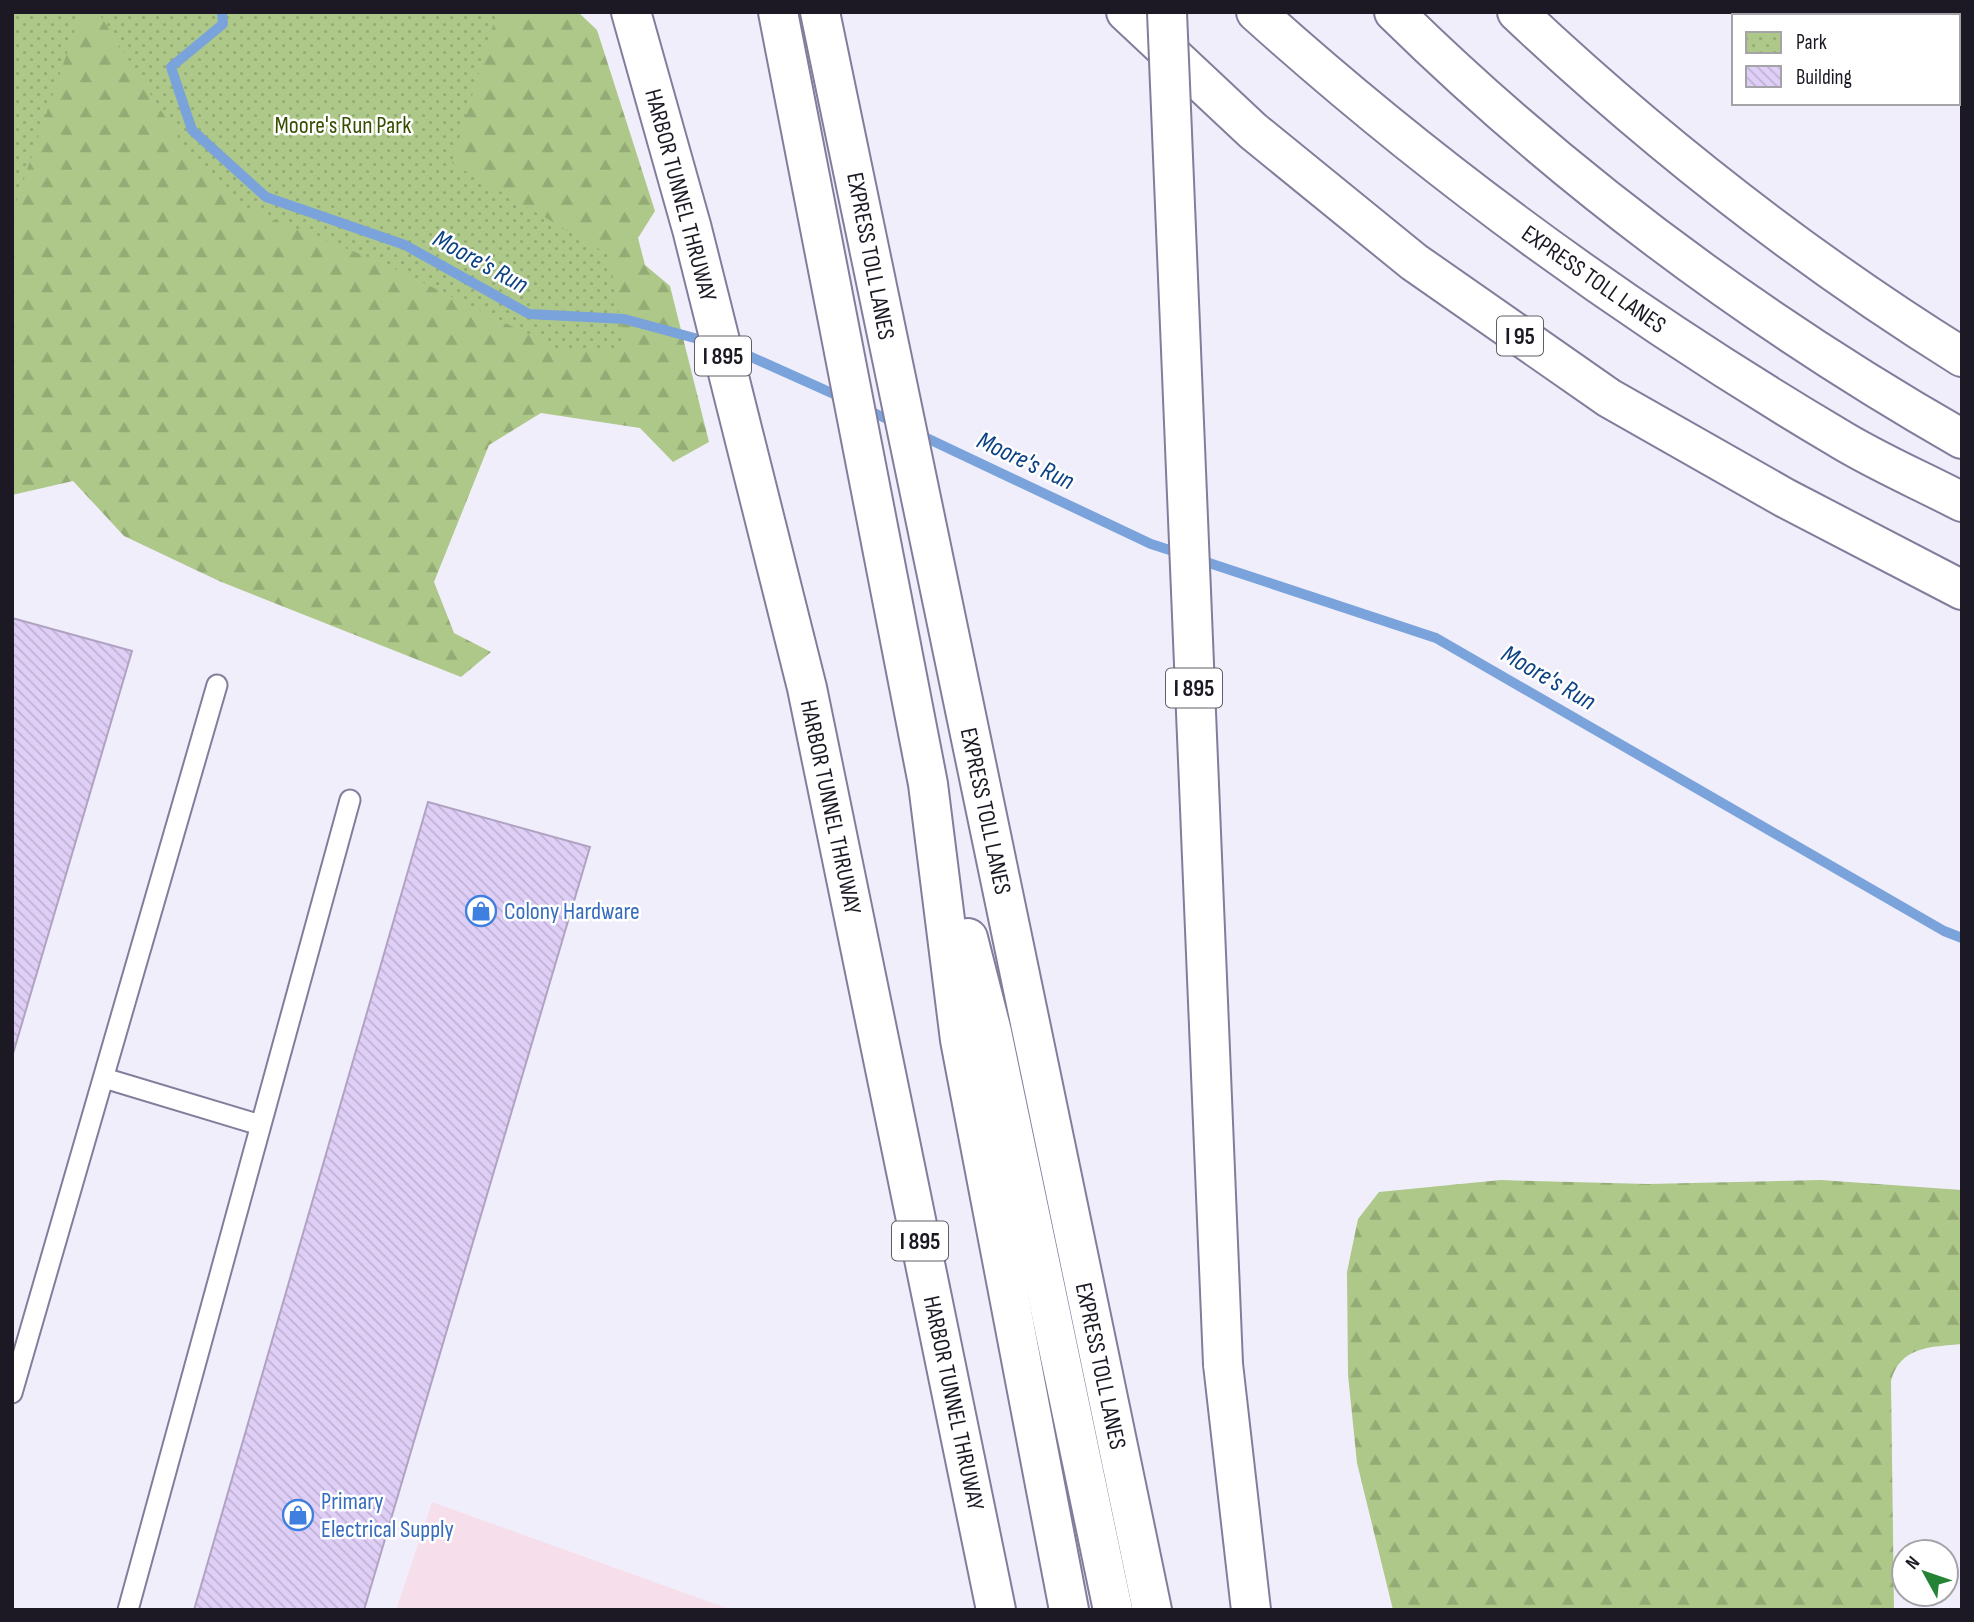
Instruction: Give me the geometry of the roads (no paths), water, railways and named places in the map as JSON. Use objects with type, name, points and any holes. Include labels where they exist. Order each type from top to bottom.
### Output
[{"type":"highway","name":"HARBOR TUNNEL THRUWAY","points":[[631,12],[692,229],[807,688],[996,1610]]},
{"type":"highway","name":"EXPRESS TOLL LANES","points":[[778,12],[928,784],[960,1040],[1069,1610]]},
{"type":"highway","name":"EXPRESS TOLL LANES","points":[[820,12],[1152,1610]]},
{"type":"highway","name":"I 95","points":[[1126,12],[1253,131],[1414,262],[1609,398],[1785,498],[1962,590]]},
{"type":"highway","name":"I 895","points":[[1167,12],[1223,1364],[1251,1610]]},
{"type":"highway","name":"EXPRESS TOLL LANES","points":[[1256,12],[1467,188],[1654,323],[1837,438],[1962,502]]},
{"type":"highway","points":[[1394,12],[1512,121],[1612,204],[1766,316],[1876,388],[1962,439]]},
{"type":"highway","points":[[1517,12],[1563,55],[1759,217],[1863,293],[1962,357]]},
{"type":"highway","points":[[928,784],[992,1032],[1113,1610]]},
{"type":"lane","points":[[12,1393],[217,685]]},
{"type":"lane","points":[[128,1610],[350,800]]},
{"type":"lane","points":[[104,1078],[260,1125]]},
{"type":"waterway","name":"Moore's Run","points":[[222,12],[223,24],[171,67],[192,130],[266,197],[405,245],[529,314],[624,319],[713,343]]},
{"type":"waterway","name":"Moore's Run","points":[[729,347],[845,399]]},
{"type":"waterway","name":"Moore's Run","points":[[863,408],[896,423]]},
{"type":"waterway","name":"Moore's Run","points":[[916,433],[1151,544],[1182,554]]},
{"type":"waterway","name":"Moore's Run","points":[[1197,559],[1436,638],[1944,931],[1962,938]]},
{"type":"place","name":"Colony Hardware","points":[[481,911]]},
{"type":"place","name":"Primary Electrical Supply","points":[[298,1515]]},
{"type":"park label","name":"Moore's Run Park","points":[[343,125]]}]
